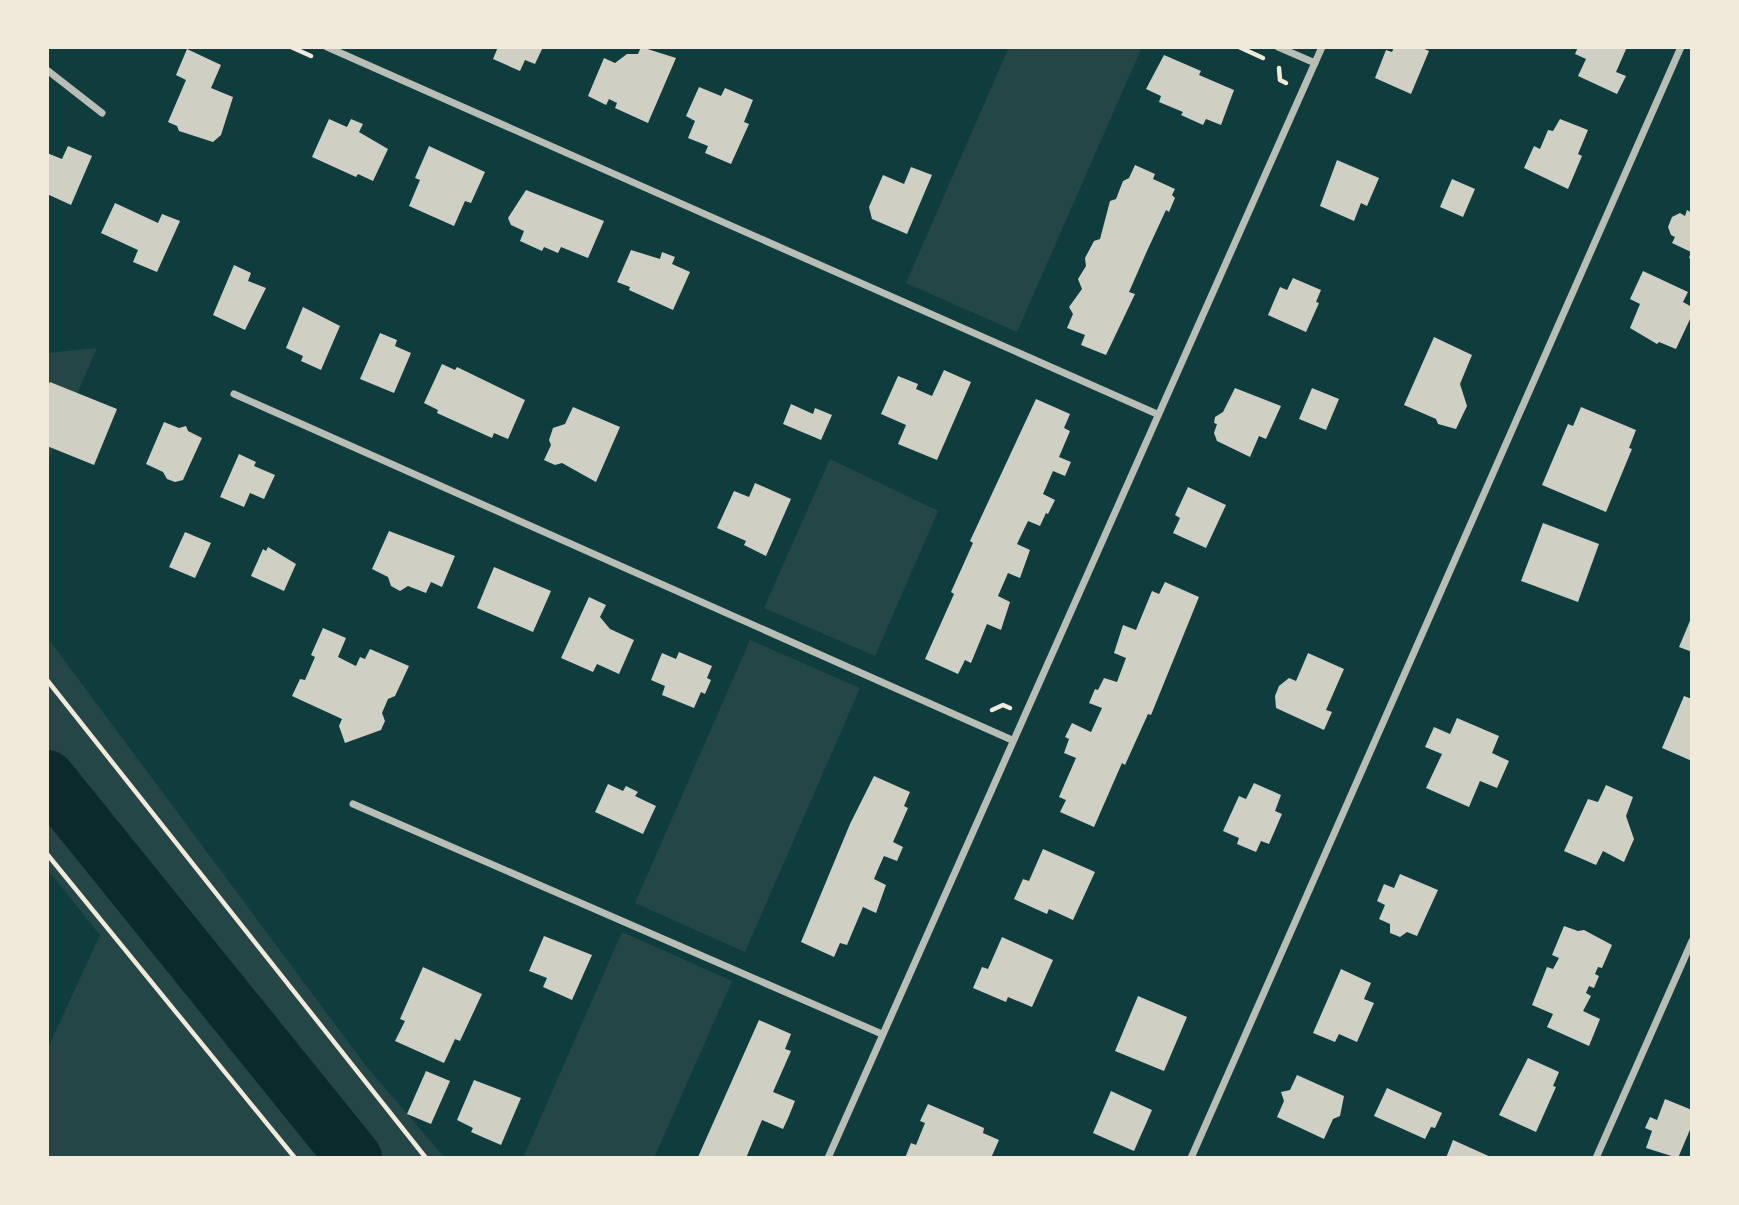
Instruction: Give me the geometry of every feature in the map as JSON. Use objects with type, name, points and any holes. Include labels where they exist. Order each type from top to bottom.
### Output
[{"type":"street","points":[[327,47],[1157,414]]},
{"type":"street","points":[[1279,47],[1315,63]]},
{"type":"street","points":[[828,1158],[1322,47]]},
{"type":"street","points":[[1191,1158],[1681,47]]},
{"type":"street","points":[[47,70],[102,113]]},
{"type":"street","points":[[234,394],[1012,740]]},
{"type":"street","points":[[353,804],[882,1034]]},
{"type":"street","points":[[1596,1158],[1692,941]]},
{"type":"path","points":[[47,680],[426,1158]]},
{"type":"path","points":[[47,854],[295,1158]]},
{"type":"shaded area","points":[[1009,47],[1142,47],[1017,332],[906,283]]},
{"type":"shaded area","points":[[97,348],[47,463],[47,353]]},
{"type":"shaded area","points":[[830,459],[938,511],[875,656],[764,608]]},
{"type":"shaded area","points":[[47,637],[366,1066],[445,1158],[47,1158],[47,1050],[100,935],[47,869]]},
{"type":"shaded area","points":[[750,640],[860,688],[745,952],[635,903]]},
{"type":"shaded area","points":[[622,932],[732,981],[654,1158],[523,1158]]},
{"type":"building","points":[[498,47],[543,47],[535,64],[525,60],[520,71],[493,59]]},
{"type":"building","points":[[641,47],[676,58],[648,123],[615,108],[617,103],[609,99],[606,105],[588,96],[604,58],[615,63],[627,54],[638,54]]},
{"type":"building","points":[[1394,47],[1420,47],[1429,51],[1411,94],[1375,78],[1386,50],[1392,52]]},
{"type":"building","points":[[1578,47],[1627,47],[1616,72],[1626,76],[1617,94],[1578,76],[1586,59],[1575,54]]},
{"type":"building","points":[[187,49],[221,65],[211,88],[233,97],[221,135],[213,142],[179,131],[177,126],[168,122],[186,80],[176,75]]},
{"type":"building","points":[[1164,55],[1201,71],[1199,75],[1234,90],[1221,125],[1206,119],[1203,125],[1181,115],[1183,112],[1159,102],[1161,96],[1146,89]]},
{"type":"building","points":[[699,87],[721,96],[725,88],[753,100],[744,122],[749,124],[731,164],[705,153],[708,146],[688,138],[695,121],[686,116]]},
{"type":"building","points":[[329,119],[347,127],[351,119],[363,124],[359,132],[388,149],[373,181],[358,174],[356,177],[312,157]]},
{"type":"building","points":[[1560,119],[1588,130],[1578,154],[1582,156],[1568,189],[1524,168],[1534,146],[1540,149],[1548,130],[1553,131]]},
{"type":"building","points":[[68,146],[92,156],[71,205],[47,194],[47,153],[62,159]]},
{"type":"building","points":[[429,146],[485,172],[471,203],[465,201],[454,226],[409,206],[420,180],[415,178]]},
{"type":"building","points":[[1337,160],[1379,178],[1367,206],[1361,203],[1354,221],[1320,206]]},
{"type":"building","points":[[1135,165],[1155,174],[1153,179],[1175,189],[1172,195],[1175,198],[1169,212],[1166,210],[1147,251],[1129,292],[1135,294],[1106,355],[1081,345],[1085,335],[1067,328],[1073,314],[1069,307],[1082,289],[1078,279],[1086,266],[1085,258],[1094,241],[1100,239],[1110,201],[1116,199],[1123,181],[1129,178]]},
{"type":"building","points":[[911,167],[932,175],[907,234],[872,219],[869,207],[883,175],[904,184]]},
{"type":"building","points":[[1452,179],[1475,189],[1463,217],[1440,207]]},
{"type":"building","points":[[526,190],[604,221],[588,258],[561,247],[558,253],[544,247],[542,251],[520,241],[524,231],[511,225],[508,218]]},
{"type":"building","points":[[115,203],[158,223],[162,214],[180,221],[157,272],[133,262],[138,250],[101,233]]},
{"type":"building","points":[[1687,210],[1692,213],[1692,259],[1689,258],[1691,252],[1672,243],[1675,237],[1671,235],[1668,227],[1672,217],[1680,213],[1685,216]]},
{"type":"building","points":[[631,250],[660,259],[662,252],[675,257],[672,264],[690,272],[673,310],[617,282]]},
{"type":"building","points":[[234,265],[251,273],[248,281],[266,288],[245,330],[213,315]]},
{"type":"building","points":[[1643,271],[1688,292],[1683,302],[1692,307],[1692,315],[1676,349],[1659,342],[1657,344],[1630,328],[1640,304],[1630,299]]},
{"type":"building","points":[[1293,278],[1321,290],[1316,302],[1319,303],[1306,332],[1268,315],[1280,287],[1287,290]]},
{"type":"building","points":[[303,307],[340,326],[321,370],[301,361],[303,356],[286,348]]},
{"type":"building","points":[[380,333],[397,340],[395,346],[411,353],[394,393],[360,379]]},
{"type":"building","points":[[1434,337],[1472,355],[1460,384],[1467,406],[1456,429],[1438,424],[1436,419],[1404,405]]},
{"type":"building","points":[[442,364],[455,370],[457,367],[525,400],[508,439],[494,433],[492,438],[437,413],[438,410],[424,403]]},
{"type":"building","points":[[944,370],[971,382],[937,460],[898,444],[906,425],[881,414],[898,376],[918,384],[916,389],[932,396]]},
{"type":"building","points":[[50,382],[117,409],[94,465],[47,446],[47,387]]},
{"type":"building","points":[[1235,388],[1281,406],[1266,439],[1259,436],[1250,457],[1217,441],[1214,433],[1217,424],[1214,423],[1215,417],[1223,412]]},
{"type":"building","points":[[1312,388],[1339,399],[1326,430],[1299,419]]},
{"type":"building","points":[[1036,399],[1070,414],[1064,428],[1070,431],[1059,457],[1071,462],[1065,476],[1053,471],[1043,494],[1055,500],[1040,526],[1028,521],[1017,544],[1030,550],[1020,578],[1008,573],[998,596],[1010,602],[1001,630],[987,624],[971,663],[965,660],[958,674],[925,659],[954,594],[951,592],[973,543],[970,541]]},
{"type":"building","points":[[791,404],[813,414],[815,408],[832,415],[821,440],[783,424]]},
{"type":"building","points":[[573,407],[620,427],[596,482],[562,463],[555,465],[544,460],[551,445],[549,440],[553,428],[565,424]]},
{"type":"building","points":[[1581,407],[1636,430],[1629,448],[1632,449],[1606,512],[1542,485],[1568,424],[1573,426]]},
{"type":"building","points":[[164,422],[179,428],[186,426],[188,431],[202,438],[183,480],[175,482],[167,479],[163,472],[146,464]]},
{"type":"building","points":[[239,454],[256,462],[254,466],[275,475],[264,499],[250,493],[244,507],[220,497]]},
{"type":"building","points":[[755,483],[791,499],[766,556],[744,545],[746,541],[717,528],[734,491],[749,497]]},
{"type":"building","points":[[1188,487],[1226,505],[1206,548],[1173,533],[1180,518],[1175,515]]},
{"type":"building","points":[[1543,523],[1599,544],[1578,602],[1521,581]]},
{"type":"building","points":[[389,531],[455,556],[442,587],[431,582],[426,593],[408,586],[400,591],[391,586],[388,577],[372,569]]},
{"type":"building","points":[[185,532],[211,543],[195,578],[169,567]]},
{"type":"building","points":[[268,547],[296,564],[284,591],[251,576],[263,549],[266,551]]},
{"type":"building","points":[[494,567],[551,591],[533,632],[477,608]]},
{"type":"building","points":[[1165,582],[1199,597],[1151,715],[1148,714],[1125,765],[1122,763],[1094,827],[1060,812],[1066,800],[1059,797],[1076,758],[1064,753],[1069,739],[1065,737],[1072,723],[1091,732],[1102,708],[1089,703],[1095,689],[1098,690],[1104,678],[1117,682],[1126,658],[1114,653],[1123,625],[1136,630],[1152,591],[1159,594]]},
{"type":"building","points":[[589,597],[606,605],[600,617],[610,629],[634,640],[619,674],[597,664],[593,672],[561,658]]},
{"type":"building","points":[[1692,616],[1692,652],[1679,647]]},
{"type":"building","points":[[323,628],[346,638],[338,657],[356,666],[360,657],[365,659],[370,649],[409,666],[395,696],[388,699],[382,713],[385,721],[381,730],[345,743],[339,726],[342,719],[292,696],[300,679],[305,680],[315,657],[311,655]]},
{"type":"building","points":[[679,652],[712,666],[707,678],[711,680],[705,694],[701,692],[694,708],[662,695],[665,686],[651,680],[662,653],[676,659]]},
{"type":"building","points":[[1308,653],[1344,669],[1326,710],[1332,712],[1324,730],[1276,708],[1275,696],[1279,686],[1289,678],[1296,681]]},
{"type":"building","points":[[1684,696],[1692,699],[1692,761],[1662,748]]},
{"type":"building","points":[[1457,718],[1499,736],[1492,753],[1509,761],[1497,788],[1480,781],[1469,807],[1426,788],[1442,754],[1425,747],[1434,727],[1450,734]]},
{"type":"building","points":[[874,776],[910,792],[904,806],[908,808],[893,842],[903,847],[897,861],[884,856],[874,879],[886,885],[876,913],[863,907],[847,945],[840,943],[834,957],[801,942],[850,824]]},
{"type":"building","points":[[1254,783],[1281,795],[1275,811],[1282,814],[1269,844],[1261,841],[1256,852],[1237,844],[1239,838],[1223,831],[1239,796],[1246,799]]},
{"type":"building","points":[[608,784],[623,791],[626,786],[638,792],[635,796],[656,806],[643,834],[595,812]]},
{"type":"building","points":[[1606,785],[1633,797],[1626,816],[1634,839],[1624,862],[1603,851],[1596,865],[1564,851],[1588,799],[1598,802]]},
{"type":"building","points":[[1043,849],[1095,872],[1073,920],[1049,909],[1047,914],[1014,899],[1023,879],[1029,881]]},
{"type":"building","points":[[1400,874],[1438,890],[1417,936],[1407,932],[1400,937],[1390,933],[1390,924],[1379,919],[1385,905],[1377,901],[1384,884],[1394,888]]},
{"type":"building","points":[[1564,926],[1578,931],[1584,930],[1612,945],[1602,968],[1598,967],[1595,974],[1599,976],[1594,988],[1589,986],[1586,993],[1591,996],[1583,1011],[1600,1019],[1589,1046],[1547,1027],[1553,1014],[1532,1005],[1547,967],[1553,969],[1559,958],[1552,955]]},
{"type":"building","points":[[544,936],[592,955],[572,1000],[543,987],[547,978],[529,971]]},
{"type":"building","points":[[1002,937],[1053,960],[1032,1007],[1008,997],[1006,1002],[973,988],[982,967],[988,969]]},
{"type":"building","points":[[423,967],[482,994],[460,1041],[455,1039],[444,1063],[395,1041],[405,1021],[400,1019]]},
{"type":"building","points":[[1341,969],[1371,983],[1364,999],[1374,1003],[1357,1042],[1339,1034],[1335,1042],[1313,1033]]},
{"type":"building","points":[[1138,996],[1187,1017],[1164,1071],[1115,1051]]},
{"type":"building","points":[[759,1020],[791,1034],[785,1049],[791,1051],[773,1092],[795,1101],[789,1116],[783,1129],[762,1120],[746,1158],[698,1157]]},
{"type":"building","points":[[1528,1058],[1559,1072],[1553,1086],[1556,1087],[1536,1132],[1499,1115]]},
{"type":"building","points":[[426,1071],[450,1081],[431,1124],[407,1114]]},
{"type":"building","points":[[1297,1075],[1344,1096],[1340,1116],[1333,1119],[1324,1139],[1277,1117],[1284,1101],[1281,1092],[1290,1090]]},
{"type":"building","points":[[474,1080],[521,1098],[501,1145],[471,1132],[473,1128],[457,1120]]},
{"type":"building","points":[[1387,1088],[1442,1113],[1435,1128],[1431,1127],[1425,1139],[1374,1116]]},
{"type":"building","points":[[1111,1091],[1152,1110],[1134,1151],[1093,1133]]},
{"type":"building","points":[[1665,1099],[1692,1110],[1692,1125],[1678,1158],[1646,1148],[1652,1131],[1645,1128],[1650,1117],[1657,1120]]},
{"type":"building","points":[[928,1104],[984,1128],[983,1133],[999,1140],[991,1158],[905,1158],[911,1143],[916,1145],[925,1123],[920,1121]]},
{"type":"building","points":[[1453,1140],[1493,1158],[1446,1158]]},
{"type":"waterway","points":[[47,778],[354,1158]]}]
